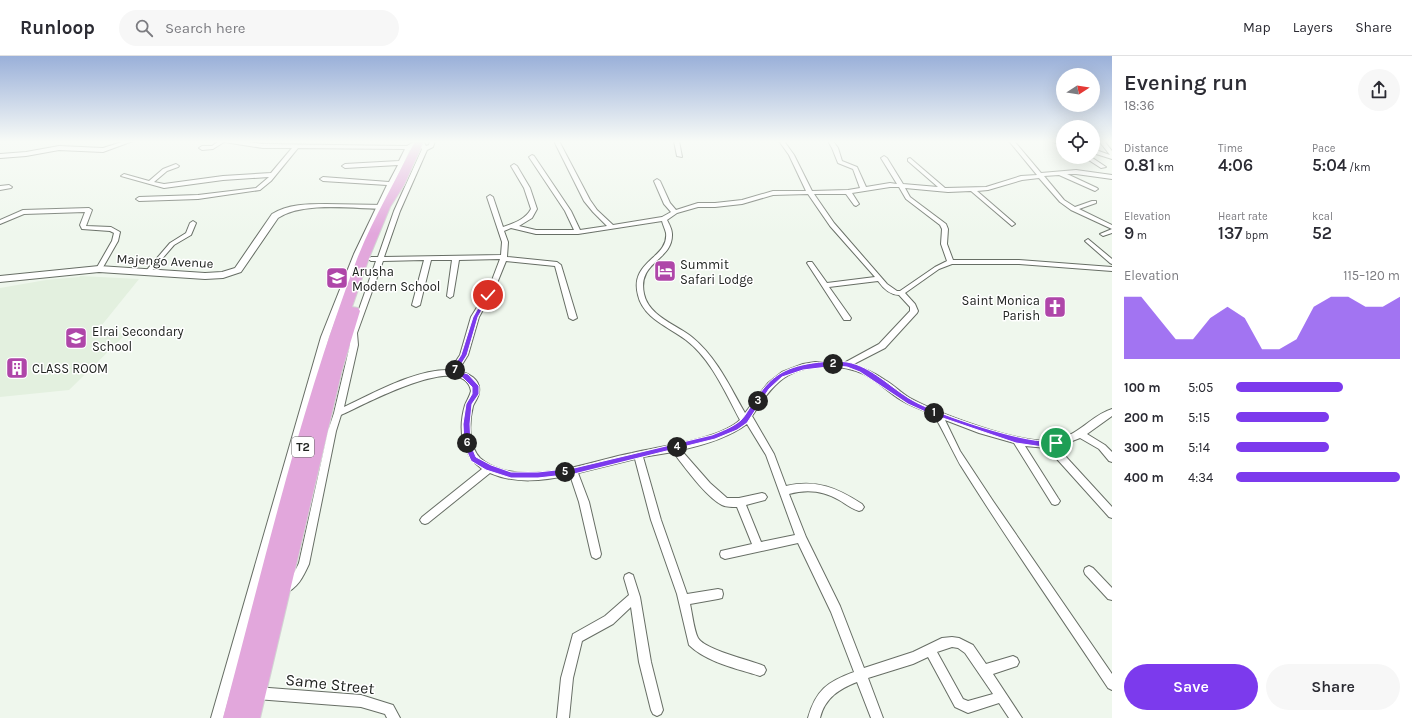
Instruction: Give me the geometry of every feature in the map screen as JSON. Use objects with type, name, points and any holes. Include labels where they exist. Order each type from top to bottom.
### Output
[{"type":"highway","name":"T2","points":[[233,718],[324,370],[383,205],[402,172]]},
{"type":"highway","name":"T2","points":[[250,718],[335,370],[348,339],[375,259],[383,205]]},
{"type":"street","points":[[150,182],[163,172]]},
{"type":"street","points":[[323,179],[395,184],[398,172]]},
{"type":"street","points":[[409,172],[397,211],[375,259],[456,257],[504,258],[557,264],[559,266],[573,318]]},
{"type":"street","points":[[500,230],[506,227],[514,226],[530,217],[534,209],[527,188],[517,172]]},
{"type":"street","points":[[542,172],[568,211],[578,232]]},
{"type":"street","points":[[571,172],[591,207],[612,227]]},
{"type":"street","points":[[800,172],[809,192],[837,230],[880,279],[891,290],[901,293],[913,306],[914,311],[882,346],[847,364]]},
{"type":"street","points":[[857,172],[864,190]]},
{"type":"street","points":[[892,172],[900,186],[914,203],[943,224],[945,229],[944,244],[951,262]]},
{"type":"street","points":[[924,172],[943,189]]},
{"type":"street","points":[[1037,172],[1062,201],[1073,209],[1112,227]]},
{"type":"street","points":[[514,226],[536,232],[578,232],[664,219],[675,212],[698,205],[714,206],[748,201],[767,194],[848,192],[882,186],[973,190],[986,189],[1024,177],[1076,172],[1112,177]]},
{"type":"street","points":[[124,176],[150,182],[159,186],[178,185],[227,177],[273,174]]},
{"type":"street","points":[[139,199],[188,197],[251,191],[262,187],[273,174]]},
{"type":"street","points":[[1061,174],[1095,189]]},
{"type":"street","points":[[657,181],[667,204],[675,212]]},
{"type":"street","points":[[0,188],[9,186]]},
{"type":"street","points":[[973,190],[1012,224]]},
{"type":"street","points":[[848,192],[856,204]]},
{"type":"street","points":[[454,372],[464,355],[476,317],[492,288],[504,258],[505,242],[490,197]]},
{"type":"street","points":[[1073,209],[1094,202]]},
{"type":"street","points":[[217,718],[325,337],[357,254],[383,205]]},
{"type":"street","name":"Majengo Avenue","points":[[0,279],[99,269],[205,276],[234,272],[239,269],[280,211],[300,207],[383,205]]},
{"type":"street","points":[[0,222],[24,212],[88,210],[83,225],[84,228],[114,230],[117,234],[99,269]]},
{"type":"street","points":[[664,219],[670,232],[668,241],[665,250],[642,270],[640,288],[642,300],[655,315],[695,344],[770,454],[801,538],[836,610],[862,674],[877,718]]},
{"type":"street","points":[[148,273],[172,244],[189,234],[193,223]]},
{"type":"street","points":[[1103,234],[1112,231]]},
{"type":"street","points":[[1088,241],[1112,262]]},
{"type":"street","points":[[450,296],[456,257]]},
{"type":"street","points":[[416,305],[428,258]]},
{"type":"street","points":[[901,293],[937,268],[951,262],[1019,262],[1112,269]]},
{"type":"street","points":[[810,263],[847,318]]},
{"type":"street","points":[[825,286],[880,279]]},
{"type":"street","points":[[280,592],[296,580],[304,564],[332,431],[338,413],[354,345],[348,339]]},
{"type":"street","points":[[338,413],[410,380],[438,373],[454,372],[466,376],[476,386],[475,394],[469,404],[467,418],[467,445],[473,459],[489,468],[511,475],[538,475],[574,471],[713,437],[735,428],[746,419],[767,387],[780,376],[791,371],[814,365],[847,364],[873,375],[910,402],[938,414],[1016,440],[1050,445],[1080,434],[1112,412]]},
{"type":"street","points":[[938,414],[957,453],[1112,684]]},
{"type":"street","points":[[1080,434],[1102,447],[1112,458]]},
{"type":"street","points":[[1016,440],[1055,502]]},
{"type":"street","points":[[1050,445],[1112,514]]},
{"type":"street","points":[[674,447],[718,498],[724,502],[740,502],[762,497]]},
{"type":"street","points":[[638,455],[656,520],[684,600],[693,641],[699,647],[725,659],[760,670]]},
{"type":"street","points":[[425,520],[489,468]]},
{"type":"street","points":[[574,471],[584,502],[596,554]]},
{"type":"street","points":[[783,492],[801,488],[825,488],[835,492],[859,507]]},
{"type":"street","points":[[740,502],[758,546]]},
{"type":"street","points":[[725,554],[801,538]]},
{"type":"street","points":[[1089,571],[1112,595]]},
{"type":"street","points":[[630,578],[635,597],[645,662],[657,710]]},
{"type":"street","points":[[684,600],[718,594]]},
{"type":"street","points":[[563,718],[567,678],[577,638],[609,620],[635,597]]},
{"type":"street","points":[[814,718],[817,702],[838,684],[862,674],[903,662],[950,642],[959,642],[969,649],[1016,718]]},
{"type":"street","points":[[930,650],[959,703],[968,707],[1001,697]]},
{"type":"street","points":[[983,671],[1013,662]]},
{"type":"street","name":"Same Street","points":[[256,693],[361,701],[389,709],[394,718]]},
{"type":"shaded area","name":"Elrai Secondary School","points":[[80,276],[139,279],[97,331],[126,334],[69,390],[0,397],[0,288],[46,280],[79,277],[78,279]]},
{"type":"place","name":"Summit Safari Lodge","points":[[665,271]]},
{"type":"place","name":"Arusha Modern School","points":[[337,278]]},
{"type":"place","name":"Saint Monica Parish","points":[[1055,307]]},
{"type":"place","name":"Elrai Secondary School","points":[[76,338]]},
{"type":"place","name":"CLASS ROOM","points":[[17,368]]},
{"type":"route","points":[[488,295],[481,304],[464,355],[454,372],[466,376],[476,386],[475,394],[469,404],[466,424],[467,445],[473,459],[489,468],[511,475],[538,475],[574,471],[713,437],[735,428],[745,421],[767,387],[780,376],[791,371],[814,365],[847,364],[873,375],[899,395],[930,412],[1016,440],[1039,445],[1050,445],[1056,443]]}]
